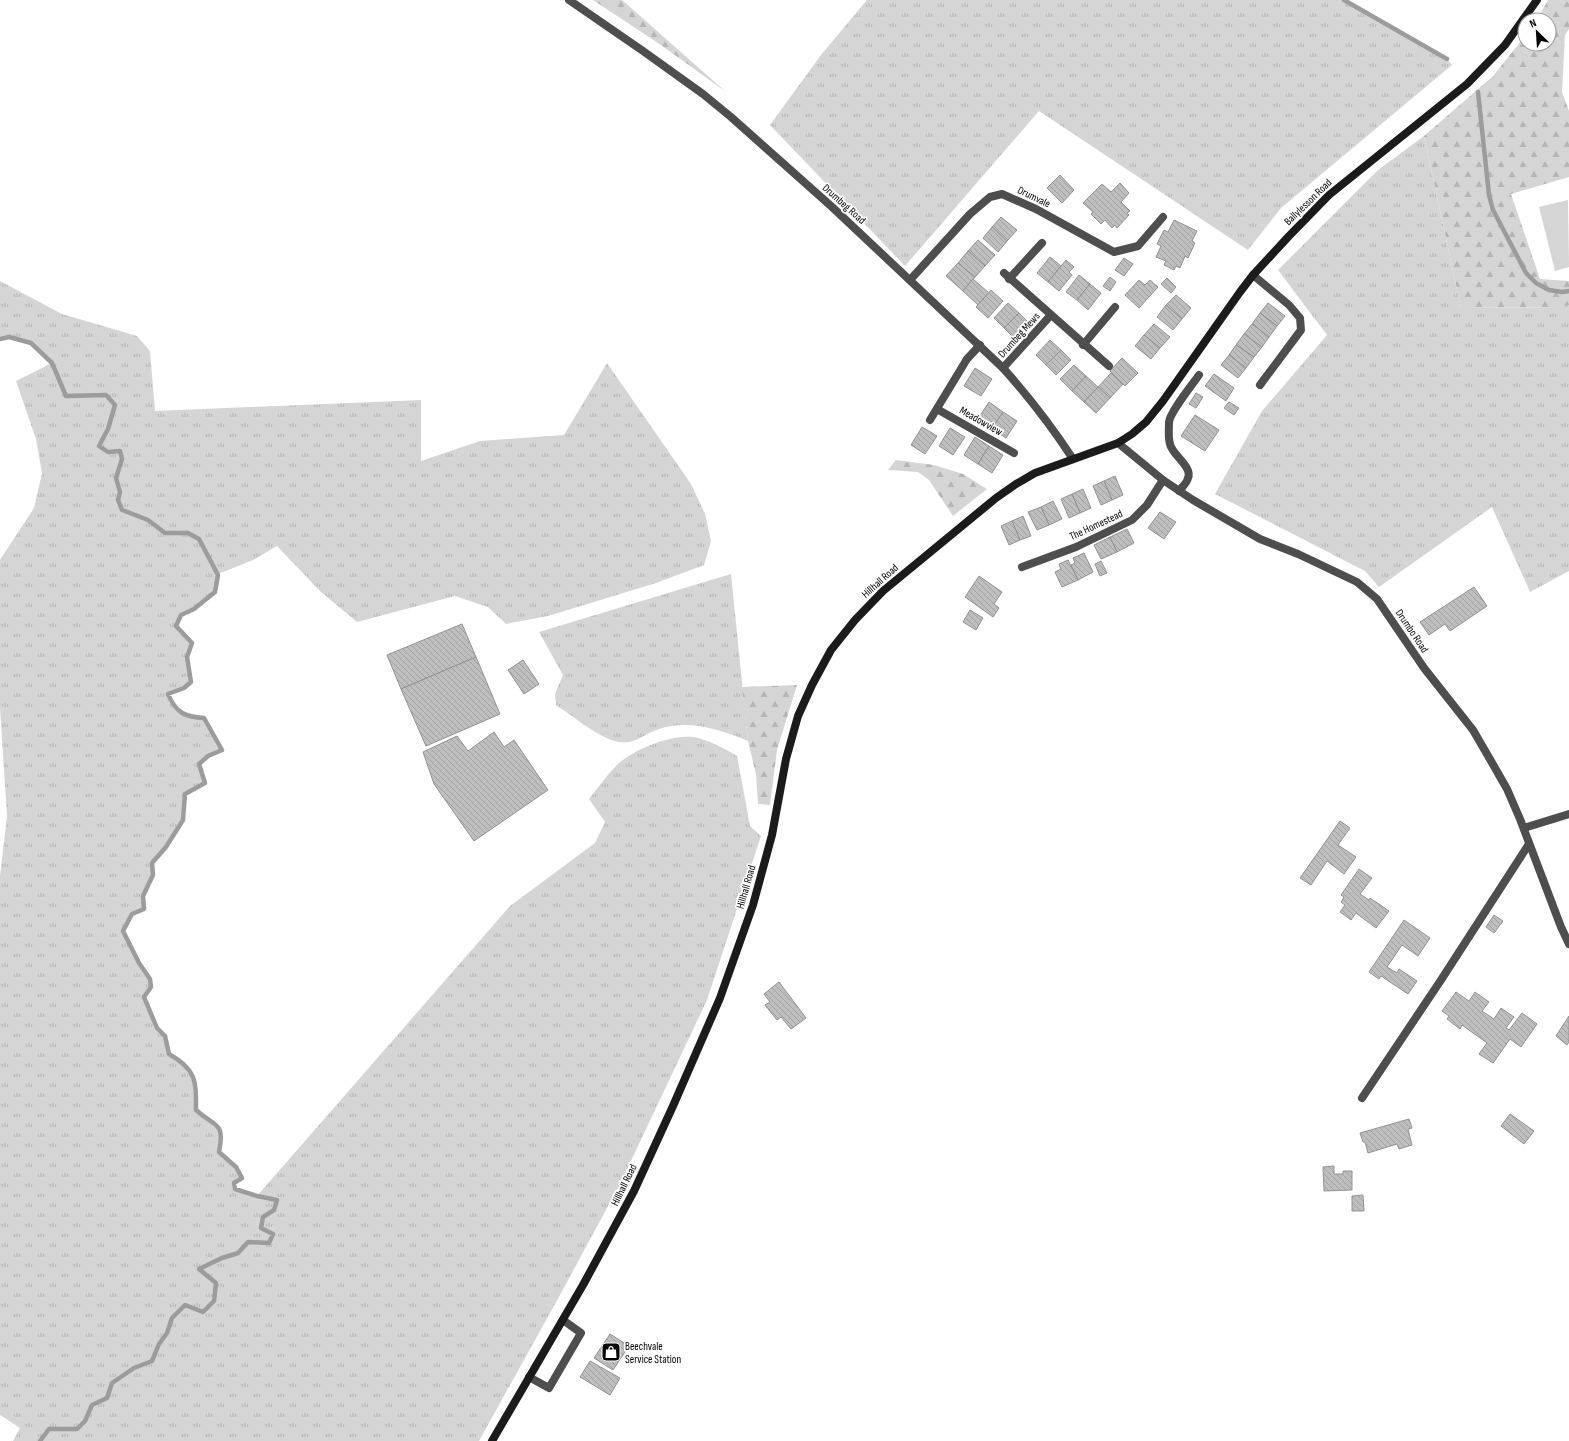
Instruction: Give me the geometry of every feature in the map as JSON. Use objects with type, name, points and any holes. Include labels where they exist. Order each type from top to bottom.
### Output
[{"type":"main road","name":"Ballylesson Road","points":[[1118,443],[1146,422],[1253,275],[1288,236],[1329,195],[1467,84],[1505,45],[1537,0]]},
{"type":"main road","name":"Hillhall Road","points":[[492,1441],[583,1285],[634,1191],[720,998],[754,905],[772,835],[786,759],[798,716],[812,684],[831,650],[855,620],[883,591],[996,498],[1035,473],[1118,443]]},
{"type":"street","name":"Drumbeg Road","points":[[568,0],[703,94],[831,206],[1003,368],[1052,427],[1073,458]]},
{"type":"street","name":"Drumvale","points":[[910,280],[970,214],[990,197],[1002,194],[1036,209],[1114,252],[1138,246],[1163,217]]},
{"type":"street","name":"Drumbeg Mews","points":[[1042,243],[1006,276],[1108,366]]},
{"type":"street","points":[[1253,275],[1289,305],[1300,318],[1301,330],[1260,385]]},
{"type":"street","points":[[1083,345],[1115,307]]},
{"type":"street","name":"Drumbeg Mews","points":[[1003,368],[1050,316]]},
{"type":"street","points":[[930,420],[967,360],[980,345]]},
{"type":"street","points":[[1179,491],[1189,478],[1189,472],[1170,445],[1169,421],[1173,412],[1199,375]]},
{"type":"street","name":"Meadowview","points":[[937,408],[1014,453]]},
{"type":"street","name":"Drumbo Road","points":[[1118,443],[1163,480],[1179,491],[1260,539],[1298,554],[1357,582],[1377,599],[1424,668],[1473,730],[1507,789],[1524,828],[1561,928],[1569,944]]},
{"type":"street","name":"The Homestead","points":[[1022,566],[1076,547],[1132,520],[1146,505],[1163,480]]},
{"type":"street","points":[[1524,828],[1569,814]]},
{"type":"street","points":[[1362,1098],[1530,844]]},
{"type":"street","points":[[529,1377],[549,1388],[581,1333],[563,1320]]},
{"type":"green space","points":[[593,0],[622,0],[726,92],[661,45]]},
{"type":"green space","points":[[867,0],[1344,0],[1447,59],[1452,65],[1281,208],[1248,250],[1039,111],[905,266],[770,125],[821,55]]},
{"type":"green space","points":[[1548,0],[1569,0],[1569,29],[1565,35],[1562,92],[1569,111],[1569,177],[1511,194],[1540,279],[1569,281],[1569,305],[1562,307],[1461,308],[1424,136],[1493,76],[1517,46],[1517,52],[1557,52],[1557,12],[1541,12]]},
{"type":"green space","points":[[1424,136],[1461,308],[1562,307],[1569,305],[1569,571],[1530,592],[1492,507],[1379,587],[1365,571],[1215,494],[1262,411],[1327,335],[1278,270],[1378,170]]},
{"type":"green space","points":[[1568,200],[1569,267],[1555,271],[1539,207]]},
{"type":"green space","points":[[0,281],[62,314],[137,336],[150,351],[155,411],[421,400],[421,461],[480,441],[564,435],[607,363],[691,484],[705,514],[711,541],[704,565],[656,583],[548,616],[506,624],[488,607],[455,596],[357,622],[321,592],[277,546],[253,560],[218,574],[215,592],[194,609],[181,615],[176,626],[192,643],[187,657],[191,682],[184,688],[168,694],[174,706],[182,713],[204,718],[222,750],[208,756],[199,764],[205,783],[185,794],[183,820],[166,847],[152,863],[153,875],[143,896],[144,909],[132,914],[123,931],[139,963],[150,979],[151,987],[144,997],[157,1028],[165,1036],[169,1054],[190,1071],[193,1077],[196,1110],[217,1126],[220,1134],[219,1152],[236,1167],[242,1178],[234,1183],[235,1189],[257,1196],[510,906],[595,843],[605,822],[589,799],[616,766],[631,754],[641,749],[662,741],[683,737],[703,739],[737,756],[750,826],[761,836],[707,1000],[621,1182],[479,1441],[13,1441],[20,1428],[0,1415],[0,876],[7,816],[0,708],[0,560],[34,508],[42,473],[36,439],[16,381],[52,363],[31,343],[9,337],[0,339]]},
{"type":"green space","points":[[896,460],[934,465],[963,474],[987,489],[953,516],[929,480],[918,472],[888,470]]},
{"type":"green space","points":[[731,574],[748,741],[705,727],[681,725],[659,729],[630,742],[619,742],[595,732],[556,705],[555,694],[563,675],[539,632]]},
{"type":"green space","points":[[797,685],[777,750],[770,805],[758,804],[756,774],[748,741],[742,687]]},
{"type":"building","points":[[1060,175],[1074,190],[1062,203],[1047,188]]},
{"type":"building","points":[[1120,183],[1129,193],[1121,202],[1130,211],[1127,213],[1129,215],[1117,228],[1115,225],[1112,228],[1105,220],[1101,224],[1091,214],[1093,212],[1083,203],[1102,184],[1111,192]]},
{"type":"building","points":[[1001,217],[1017,230],[1007,241],[992,227]]},
{"type":"building","points":[[1174,220],[1197,231],[1192,241],[1195,243],[1188,258],[1185,256],[1180,268],[1176,266],[1174,270],[1164,265],[1166,261],[1156,257],[1161,246],[1157,244],[1164,230],[1168,232]]},
{"type":"building","points":[[992,227],[1007,241],[998,252],[983,238]]},
{"type":"building","points":[[978,240],[995,255],[985,266],[968,251]]},
{"type":"building","points":[[968,251],[985,266],[975,277],[958,263]]},
{"type":"building","points":[[1050,257],[1061,266],[1048,282],[1037,273]]},
{"type":"building","points":[[1124,258],[1133,264],[1124,276],[1115,270]]},
{"type":"building","points":[[1066,260],[1074,267],[1069,272],[1072,275],[1059,291],[1048,282]]},
{"type":"building","points":[[958,263],[975,277],[963,291],[946,276]]},
{"type":"building","points":[[1079,275],[1090,284],[1077,300],[1066,292]]},
{"type":"building","points":[[1110,277],[1116,282],[1110,291],[1103,286]]},
{"type":"building","points":[[1167,278],[1176,287],[1171,293],[1161,284]]},
{"type":"building","points":[[973,279],[989,293],[978,305],[963,291]]},
{"type":"building","points":[[1139,280],[1145,285],[1150,280],[1158,287],[1139,308],[1125,295]]},
{"type":"building","points":[[1090,284],[1101,293],[1088,310],[1077,300]]},
{"type":"building","points":[[991,290],[1003,301],[988,318],[976,307]]},
{"type":"building","points":[[1176,295],[1191,308],[1182,319],[1166,305]]},
{"type":"building","points":[[1008,303],[1019,313],[1004,328],[994,318]]},
{"type":"building","points":[[1268,303],[1285,316],[1277,326],[1260,313]]},
{"type":"building","points":[[1166,305],[1182,319],[1173,330],[1157,317]]},
{"type":"building","points":[[1019,313],[1029,323],[1014,338],[1004,328]]},
{"type":"building","points":[[1260,313],[1277,326],[1269,337],[1252,324]]},
{"type":"building","points":[[1154,324],[1170,337],[1160,348],[1144,335]]},
{"type":"building","points":[[1252,324],[1269,337],[1262,347],[1244,334]]},
{"type":"building","points":[[1244,334],[1262,347],[1254,357],[1236,345]]},
{"type":"building","points":[[1144,335],[1160,348],[1151,359],[1135,346]]},
{"type":"building","points":[[1050,340],[1061,350],[1046,365],[1036,355]]},
{"type":"building","points":[[1236,345],[1254,357],[1246,368],[1229,355]]},
{"type":"building","points":[[1061,350],[1071,360],[1056,375],[1046,365]]},
{"type":"building","points":[[1229,355],[1246,368],[1238,378],[1221,365]]},
{"type":"building","points":[[1122,358],[1138,373],[1125,386],[1110,371]]},
{"type":"building","points":[[1074,365],[1086,376],[1072,391],[1060,379]]},
{"type":"building","points":[[975,368],[992,379],[981,396],[964,386]]},
{"type":"building","points":[[1111,373],[1123,384],[1110,398],[1098,387]]},
{"type":"building","points":[[1214,374],[1234,388],[1226,401],[1205,386]]},
{"type":"building","points":[[1086,376],[1098,387],[1084,402],[1072,391]]},
{"type":"building","points":[[1098,387],[1110,398],[1096,413],[1084,402]]},
{"type":"building","points":[[1196,393],[1203,397],[1196,408],[1189,404]]},
{"type":"building","points":[[989,402],[1003,412],[992,429],[977,420]]},
{"type":"building","points":[[1229,402],[1239,408],[1234,415],[1224,408]]},
{"type":"building","points":[[1003,412],[1017,421],[1006,438],[992,429]]},
{"type":"building","points":[[1195,415],[1219,430],[1205,451],[1181,436]]},
{"type":"building","points":[[922,427],[937,436],[925,454],[911,445]]},
{"type":"building","points":[[950,428],[965,437],[953,455],[939,446]]},
{"type":"building","points":[[975,437],[989,446],[978,464],[964,455]]},
{"type":"building","points":[[989,446],[1003,455],[992,473],[978,464]]},
{"type":"building","points":[[1115,476],[1123,495],[1112,500],[1104,481]]},
{"type":"building","points":[[1104,481],[1112,500],[1101,505],[1093,486]]},
{"type":"building","points":[[1083,489],[1091,508],[1080,513],[1072,494]]},
{"type":"building","points":[[1072,494],[1080,513],[1069,518],[1061,499]]},
{"type":"building","points":[[1053,501],[1062,519],[1049,525],[1041,507]]},
{"type":"building","points":[[1041,507],[1049,525],[1037,530],[1028,512]]},
{"type":"building","points":[[1160,512],[1176,522],[1164,539],[1148,528]]},
{"type":"building","points":[[1023,516],[1031,536],[1020,540],[1012,521]]},
{"type":"building","points":[[1012,521],[1020,540],[1009,545],[1001,526]]},
{"type":"building","points":[[1127,529],[1134,543],[1117,552],[1110,537]]},
{"type":"building","points":[[1110,537],[1117,552],[1101,559],[1094,545]]},
{"type":"building","points":[[1084,553],[1093,572],[1078,580],[1071,565],[1075,563],[1073,558]]},
{"type":"building","points":[[1068,560],[1078,580],[1062,587],[1055,572],[1061,569],[1059,564]]},
{"type":"building","points":[[1101,561],[1107,573],[1100,576],[1095,564]]},
{"type":"building","points":[[979,576],[1002,592],[994,604],[999,608],[993,617],[965,597]]},
{"type":"building","points":[[1474,587],[1487,606],[1450,631],[1445,624],[1429,635],[1420,622]]},
{"type":"building","points":[[970,610],[983,618],[976,630],[963,622]]},
{"type":"building","points":[[462,624],[476,657],[401,689],[387,655]]},
{"type":"building","points":[[476,657],[500,714],[426,746],[401,689]]},
{"type":"building","points":[[523,660],[539,684],[524,694],[508,670]]},
{"type":"building","points":[[494,732],[504,747],[514,740],[548,790],[474,841],[434,784],[423,752],[457,736],[468,751]]},
{"type":"building","points":[[1340,821],[1350,828],[1338,845],[1356,857],[1344,874],[1327,861],[1311,885],[1300,878]]},
{"type":"building","points":[[1359,869],[1372,878],[1360,894],[1369,900],[1370,898],[1389,911],[1376,928],[1356,913],[1351,920],[1340,912],[1345,905],[1341,902],[1344,897],[1341,895]]},
{"type":"building","points":[[1494,915],[1503,921],[1494,933],[1486,927]]},
{"type":"building","points":[[1404,920],[1430,938],[1418,956],[1402,945],[1387,967],[1397,973],[1399,969],[1417,981],[1408,994],[1381,976],[1379,979],[1369,972]]},
{"type":"building","points":[[779,982],[806,1018],[791,1029],[781,1017],[777,1020],[765,1005],[770,1002],[764,994]]},
{"type":"building","points":[[1456,992],[1469,1001],[1475,992],[1489,1002],[1482,1011],[1494,1019],[1501,1008],[1514,1017],[1506,1028],[1509,1030],[1522,1013],[1537,1024],[1521,1047],[1510,1039],[1493,1063],[1479,1054],[1487,1043],[1462,1025],[1460,1029],[1447,1019],[1449,1016],[1442,1011]]},
{"type":"building","points":[[1569,1016],[1569,1042],[1567,1045],[1556,1036]]},
{"type":"building","points":[[1510,1114],[1534,1131],[1524,1144],[1501,1126]]},
{"type":"building","points":[[1409,1119],[1412,1128],[1408,1129],[1412,1145],[1399,1149],[1397,1144],[1368,1153],[1365,1142],[1363,1142],[1360,1133]]},
{"type":"building","points":[[1334,1166],[1334,1174],[1343,1174],[1343,1171],[1352,1171],[1352,1190],[1324,1191],[1323,1167]]},
{"type":"building","points":[[1363,1195],[1364,1211],[1352,1211],[1352,1196]]},
{"type":"building","name":"Beechvale Service Station","points":[[610,1334],[629,1346],[613,1370],[594,1358]]},
{"type":"building","points":[[590,1361],[620,1378],[610,1395],[580,1377]]},
{"type":"waterway","points":[[1344,0],[1447,59]]},
{"type":"waterway","points":[[1478,92],[1489,195],[1493,210],[1526,273],[1536,283],[1549,290],[1562,292],[1569,291]]},
{"type":"waterway","points":[[0,339],[9,337],[31,343],[52,363],[66,396],[106,395],[115,405],[108,429],[99,446],[108,452],[120,451],[122,459],[116,478],[120,492],[118,500],[122,510],[148,520],[165,533],[188,533],[199,539],[218,575],[215,592],[194,609],[181,615],[176,626],[192,643],[187,657],[191,682],[184,688],[168,694],[174,706],[182,713],[204,718],[222,750],[208,756],[199,764],[205,783],[185,794],[183,820],[166,847],[152,863],[153,875],[143,896],[144,909],[132,914],[123,931],[139,963],[150,979],[151,987],[144,997],[157,1028],[165,1036],[169,1054],[185,1065],[190,1071],[195,1084],[196,1110],[214,1123],[220,1130],[221,1142],[219,1152],[236,1167],[242,1178],[234,1183],[235,1189],[277,1200],[274,1210],[263,1217],[261,1228],[273,1234],[269,1243],[248,1242],[238,1253],[222,1258],[199,1269],[216,1283],[214,1301],[203,1312],[185,1305],[172,1318],[167,1333],[159,1344],[152,1361],[134,1368],[112,1383],[107,1398],[92,1405],[85,1421],[77,1429],[49,1429],[40,1441]]},
{"type":"place","name":"Beechvale Service Station","points":[[611,1352]]}]
